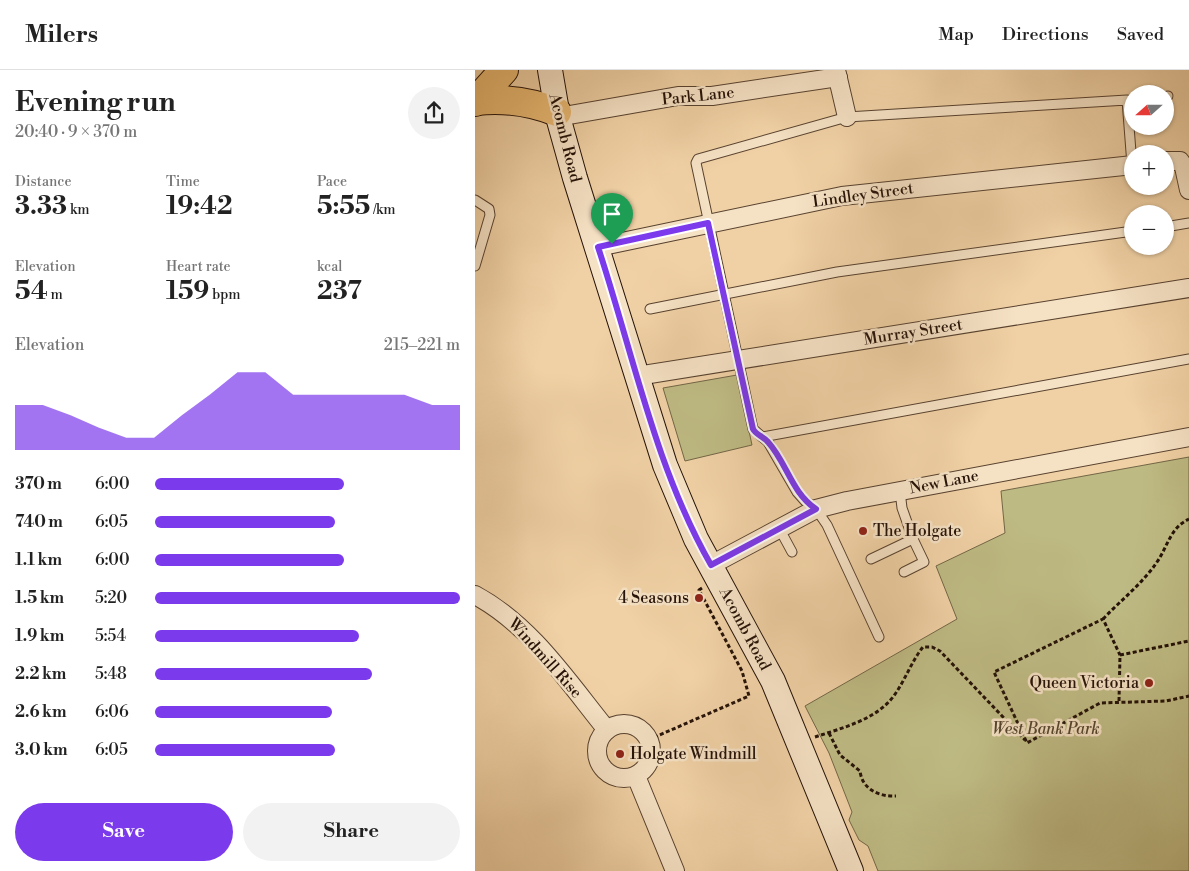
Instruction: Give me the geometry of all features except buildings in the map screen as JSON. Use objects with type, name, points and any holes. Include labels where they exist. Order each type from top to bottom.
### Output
[{"type":"main road","points":[[475,102],[505,70]]},
{"type":"main road","name":"Acomb Road","points":[[550,70],[558,115],[575,178],[655,435],[683,512],[759,653],[799,742],[851,871]]},
{"type":"main road","points":[[475,102],[506,101],[536,105],[558,115]]},
{"type":"street","name":"Park Lane","points":[[558,115],[678,96],[712,96],[837,74]]},
{"type":"street","points":[[837,74],[847,117]]},
{"type":"street","points":[[1174,161],[1180,161],[1184,167],[1189,189]]},
{"type":"street","name":"Lindley Street","points":[[598,247],[842,196],[1124,166]]},
{"type":"street","name":"Murray Street","points":[[637,376],[1189,288]]},
{"type":"street","name":"New Lane","points":[[715,572],[779,528],[816,509],[900,491],[1189,437]]},
{"type":"street","name":"Windmill Rise","points":[[475,595],[505,615],[529,636],[607,730]]},
{"type":"street","points":[[630,725],[638,728],[649,740],[651,748],[648,764],[637,776],[619,778],[604,770],[599,762],[597,745],[607,730],[614,726],[630,725]]},
{"type":"street","points":[[637,776],[675,871]]},
{"type":"lane","points":[[879,637],[827,525],[816,509],[797,492],[768,442],[755,434],[753,429],[696,163],[698,159],[847,117],[1124,100]]},
{"type":"lane","points":[[475,200],[489,209],[490,215],[475,266]]},
{"type":"lane","points":[[1174,226],[1189,224]]},
{"type":"lane","points":[[650,309],[723,293],[837,272],[1124,232]]},
{"type":"lane","points":[[762,437],[1189,359]]},
{"type":"lane","points":[[900,491],[902,508],[913,539],[924,562],[904,572]]},
{"type":"lane","points":[[779,528],[792,552]]},
{"type":"lane","points":[[871,559],[913,539]]},
{"type":"path","points":[[1027,743],[994,672],[1103,619],[1148,573],[1157,562],[1169,539],[1180,524],[1189,519]]},
{"type":"path","points":[[649,740],[749,696],[742,670],[699,590],[715,572]]},
{"type":"path","points":[[1103,619],[1120,655],[1119,701]]},
{"type":"path","points":[[1120,655],[1189,641]]},
{"type":"path","points":[[799,742],[865,720],[893,697],[915,657],[923,647],[932,647],[940,651],[1027,743]]},
{"type":"path","points":[[1027,743],[1100,703],[1119,701],[1166,702],[1189,696]]},
{"type":"path","points":[[829,733],[840,755],[861,771],[861,780],[867,788],[888,796],[896,796]]},
{"type":"green space","points":[[737,375],[752,445],[685,461],[663,388]]},
{"type":"green space","name":"West Bank Park","points":[[1189,457],[1189,871],[878,871],[868,846],[859,840],[849,820],[852,812],[829,753],[805,706],[957,619],[936,566],[1005,533],[1001,491]]},
{"type":"place","name":"The Holgate","points":[[863,531]]},
{"type":"place","name":"4 Seasons","points":[[699,598]]},
{"type":"place","name":"Queen Victoria","points":[[1149,683]]},
{"type":"place","name":"Holgate Windmill","points":[[620,754]]},
{"type":"route","points":[[708,223],[753,429],[755,434],[768,442],[797,492],[816,509],[711,565],[683,512],[655,435],[598,247],[612,244],[708,223]]}]
